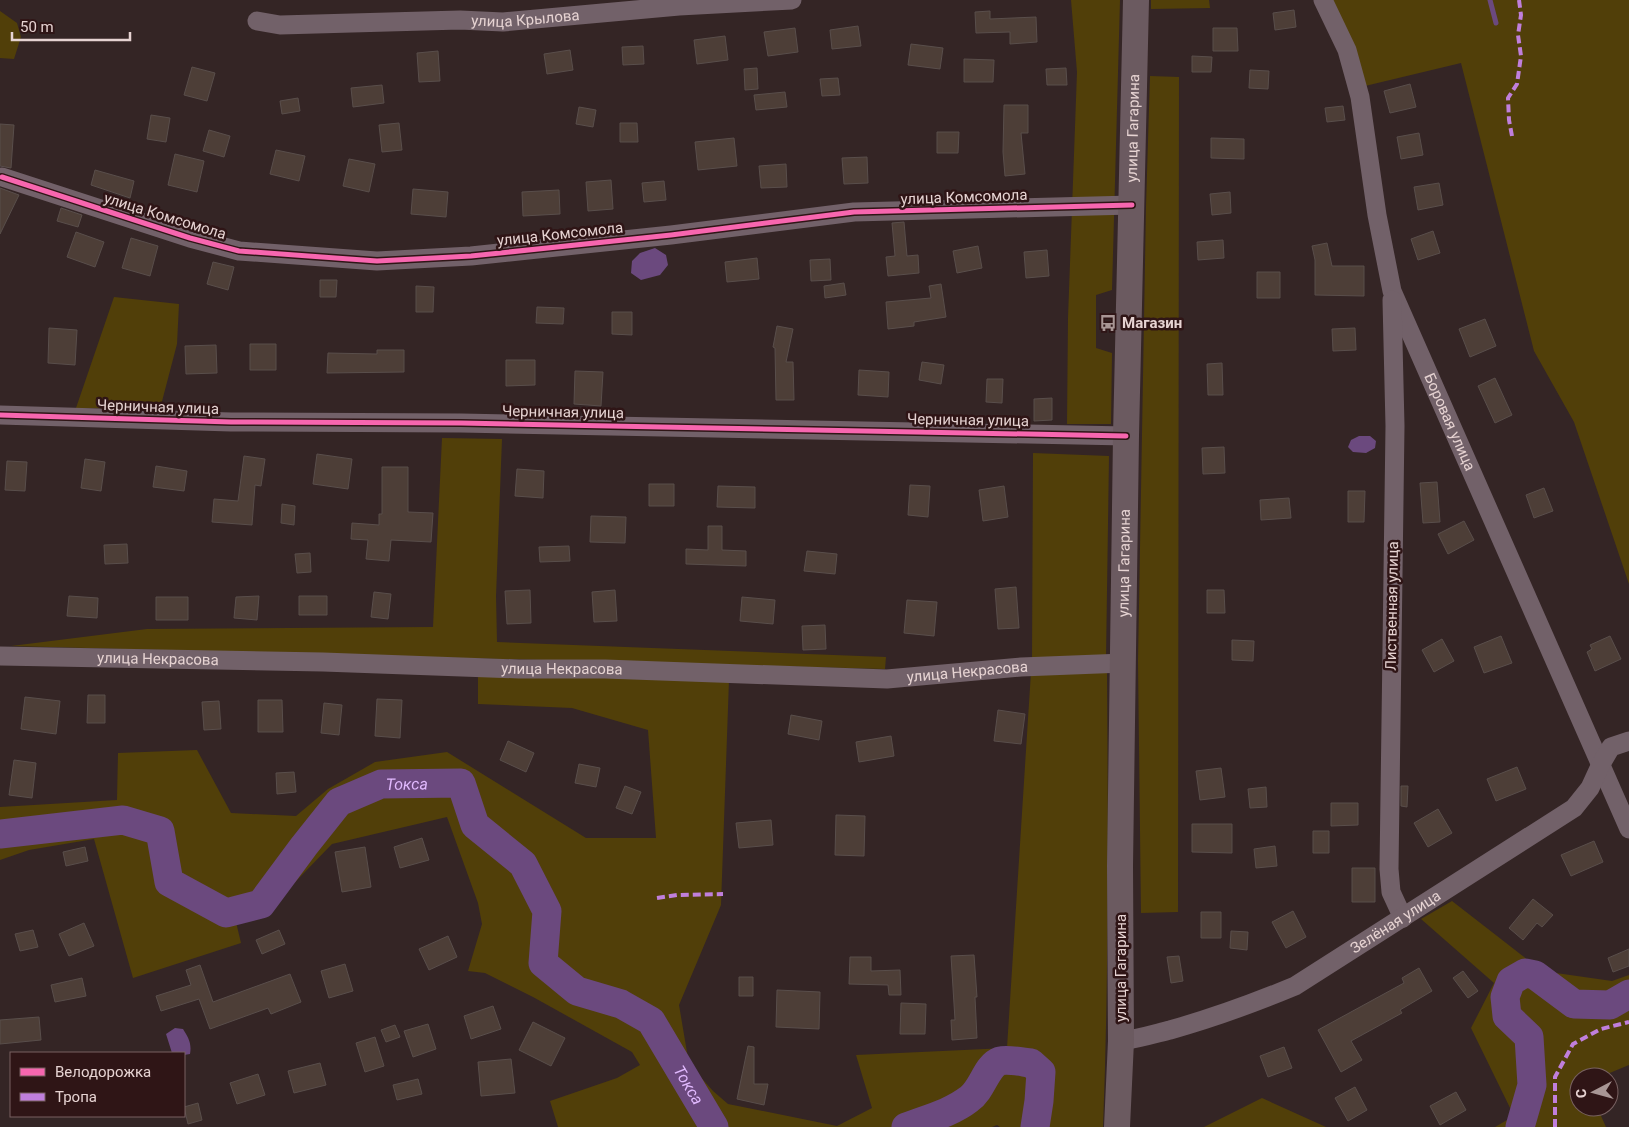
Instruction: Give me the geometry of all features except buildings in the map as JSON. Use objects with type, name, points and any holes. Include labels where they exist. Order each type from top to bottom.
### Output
[{"type":"main road","name":"улица Гагарина","points":[[1117,1127],[1121,1041],[1120,866],[1126,436],[1136,0]]},
{"type":"street","name":"улица Крылова","points":[[257,20],[280,26],[460,20],[503,22],[679,6],[792,0]]},
{"type":"street","name":"Боровая улица","points":[[1322,0],[1347,50],[1360,97],[1377,215],[1392,291],[1629,828]]},
{"type":"street","name":"улица Комсомола","points":[[2,177],[190,238],[239,251],[377,261],[471,256],[671,235],[854,212],[1132,205]]},
{"type":"street","name":"Лиственная улица","points":[[1392,291],[1395,426],[1388,869],[1391,892],[1403,918]]},
{"type":"street","name":"Черничная улица","points":[[0,415],[231,422],[462,423],[1126,436]]},
{"type":"street","name":"улица Некрасова","points":[[0,656],[303,662],[519,669],[605,669],[887,679],[1021,667],[1124,663]]},
{"type":"street","name":"Зелёная улица","points":[[1121,1041],[1133,1040],[1252,1004],[1294,986],[1574,808],[1590,788],[1611,747],[1629,740]]},
{"type":"shaded area","points":[[1071,0],[1120,0],[1112,290],[1096,295],[1096,348],[1112,353],[1111,424],[1067,424],[1068,318],[1077,72]]},
{"type":"shaded area","points":[[1151,0],[1209,0],[1210,8],[1151,9]]},
{"type":"shaded area","points":[[1333,0],[1629,0],[1629,584],[1574,422],[1534,351],[1461,63],[1365,86]]},
{"type":"shaded area","points":[[0,11],[17,23],[21,37],[14,59],[0,58]]},
{"type":"shaded area","points":[[1150,76],[1179,77],[1178,912],[1141,913],[1138,662]]},
{"type":"shaded area","points":[[655,248],[666,255],[668,265],[660,275],[641,280],[631,273],[632,261],[640,253]]},
{"type":"shaded area","points":[[114,297],[179,304],[177,344],[160,409],[76,408]]},
{"type":"shaded area","points":[[1359,436],[1370,436],[1376,441],[1375,448],[1366,453],[1353,452],[1348,447],[1351,440]]},
{"type":"shaded area","points":[[442,438],[502,439],[496,596],[497,642],[886,657],[885,669],[11,646],[147,629],[433,627]]},
{"type":"shaded area","points":[[1033,453],[1109,456],[1106,658],[1032,661]]},
{"type":"shaded area","points":[[1107,669],[1108,841],[1103,1127],[1000,1127],[997,1125],[992,1127],[558,1127],[550,1101],[617,1078],[640,1065],[632,1052],[533,997],[485,973],[468,971],[482,924],[478,903],[447,817],[332,844],[270,908],[236,922],[241,943],[133,978],[94,839],[29,850],[0,860],[0,807],[117,800],[118,753],[197,750],[231,813],[296,816],[328,789],[375,762],[447,752],[586,838],[656,838],[648,730],[572,708],[478,704],[478,675],[729,680],[721,905],[679,1005],[689,1064],[713,1091],[728,1104],[837,1126],[872,1108],[856,1055],[1007,1048],[1031,672]]},
{"type":"shaded area","points":[[1452,901],[1542,971],[1612,981],[1629,975],[1629,1065],[1619,1069],[1619,1067],[1569,1067],[1569,1117],[1602,1117],[1606,1127],[1495,1127],[1514,1116],[1471,1028],[1494,983],[1421,919]]},
{"type":"shaded area","points":[[175,1028],[183,1029],[190,1043],[190,1054],[172,1052],[166,1034]]},
{"type":"shaded area","points":[[1262,1098],[1326,1127],[1204,1127]]},
{"type":"waterway","points":[[1490,0],[1496,23]]},
{"type":"waterway","name":"Токса","points":[[0,834],[123,820],[160,831],[169,882],[226,913],[261,904],[339,802],[381,784],[461,783],[475,825],[523,864],[547,911],[543,963],[577,991],[621,1004],[651,1021],[714,1127]]},
{"type":"waterway","points":[[1520,1127],[1532,1085],[1529,1037],[1507,1016],[1505,997],[1511,981],[1525,973],[1535,975],[1574,1004],[1610,1005],[1629,994]]},
{"type":"waterway","name":"Токса","points":[[906,1127],[962,1104],[974,1095],[995,1064],[1007,1060],[1031,1063],[1041,1072],[1035,1127]]},
{"type":"marked path","points":[[1512,136],[1508,98],[1517,84],[1521,56],[1518,35],[1521,15],[1519,0]]},
{"type":"marked path","points":[[657,898],[677,895],[723,894]]},
{"type":"marked path","points":[[1555,1127],[1555,1077],[1573,1044],[1601,1029],[1629,1022]]},
{"type":"cycle path","points":[[2,177],[190,238],[239,251],[377,261],[471,256],[671,235],[854,212],[1132,205]]},
{"type":"cycle path","points":[[0,415],[231,422],[461,423],[1126,436]]},
{"type":"place","name":"Магазин","points":[[1108,323]]}]
